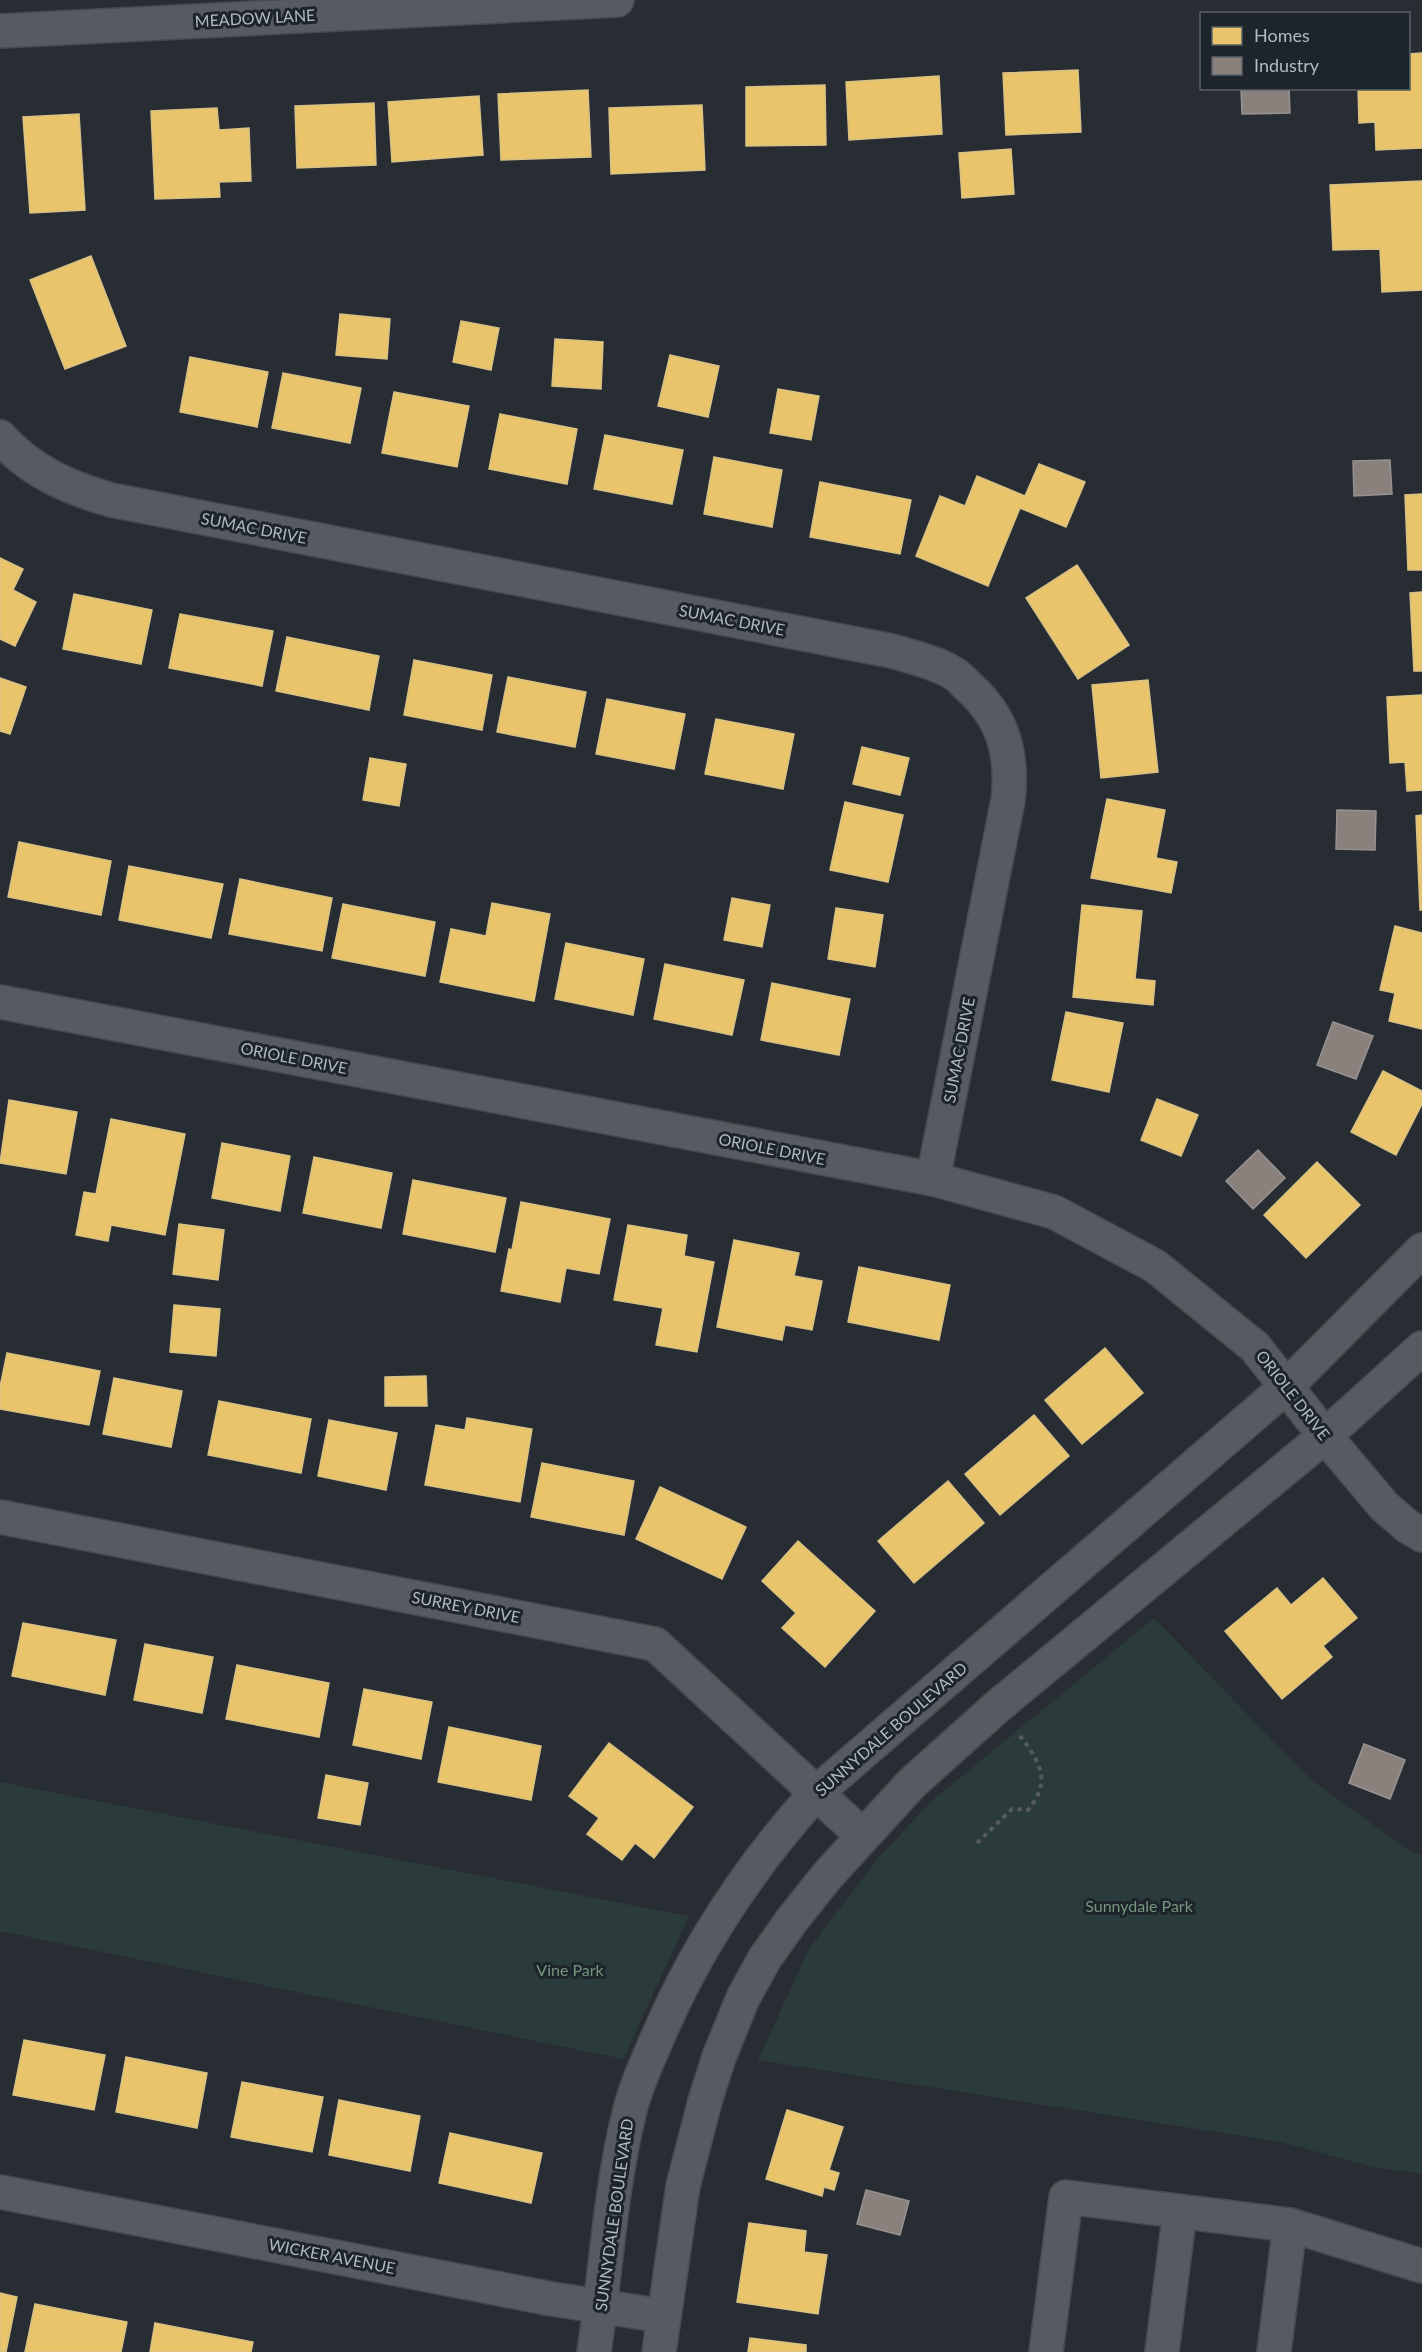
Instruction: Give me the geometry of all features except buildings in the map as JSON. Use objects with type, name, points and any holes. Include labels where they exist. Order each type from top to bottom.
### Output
[{"type":"street","name":"MEADOW LANE","points":[[0,31],[617,0]]},
{"type":"street","name":"SUMAC DRIVE","points":[[0,437],[47,475],[74,489],[111,500],[892,651],[937,665],[954,673],[978,695],[993,714],[1008,752],[1011,774],[1008,800],[933,1179]]},
{"type":"street","name":"ORIOLE DRIVE","points":[[0,1002],[933,1179],[1053,1212],[1155,1266],[1255,1347],[1384,1506],[1407,1526],[1422,1535]]},
{"type":"street","name":"SUNNYDALE BOULEVARD","points":[[594,2352],[616,2184],[630,2108],[664,2021],[691,1967],[753,1868],[817,1792],[1286,1387],[1422,1250]]},
{"type":"street","points":[[659,2352],[683,2186],[705,2101],[730,2027],[743,1998],[765,1958],[792,1920],[863,1836],[911,1784],[998,1706],[1325,1436],[1422,1348]]},
{"type":"street","name":"SURREY DRIVE","points":[[0,1517],[655,1644],[863,1836]]},
{"type":"street","name":"WICKER AVENUE","points":[[0,2192],[552,2299],[664,2316]]},
{"type":"street","points":[[1046,2352],[1066,2197],[1290,2225],[1422,2266]]},
{"type":"street","points":[[1162,2352],[1180,2211]]},
{"type":"street","points":[[1274,2352],[1290,2225]]},
{"type":"path","points":[[977,1843],[1012,1809],[1028,1810],[1041,1790],[1037,1758],[998,1706]]},
{"type":"green space","name":"Sunnydale Park","points":[[1154,1618],[1310,1779],[1410,1851],[1422,1855],[1422,2174],[1374,2167],[1280,2142],[758,2060],[809,1949],[879,1857],[933,1800]]},
{"type":"green space","name":"Vine Park","points":[[0,1782],[689,1916],[623,2059],[0,1931]]}]
